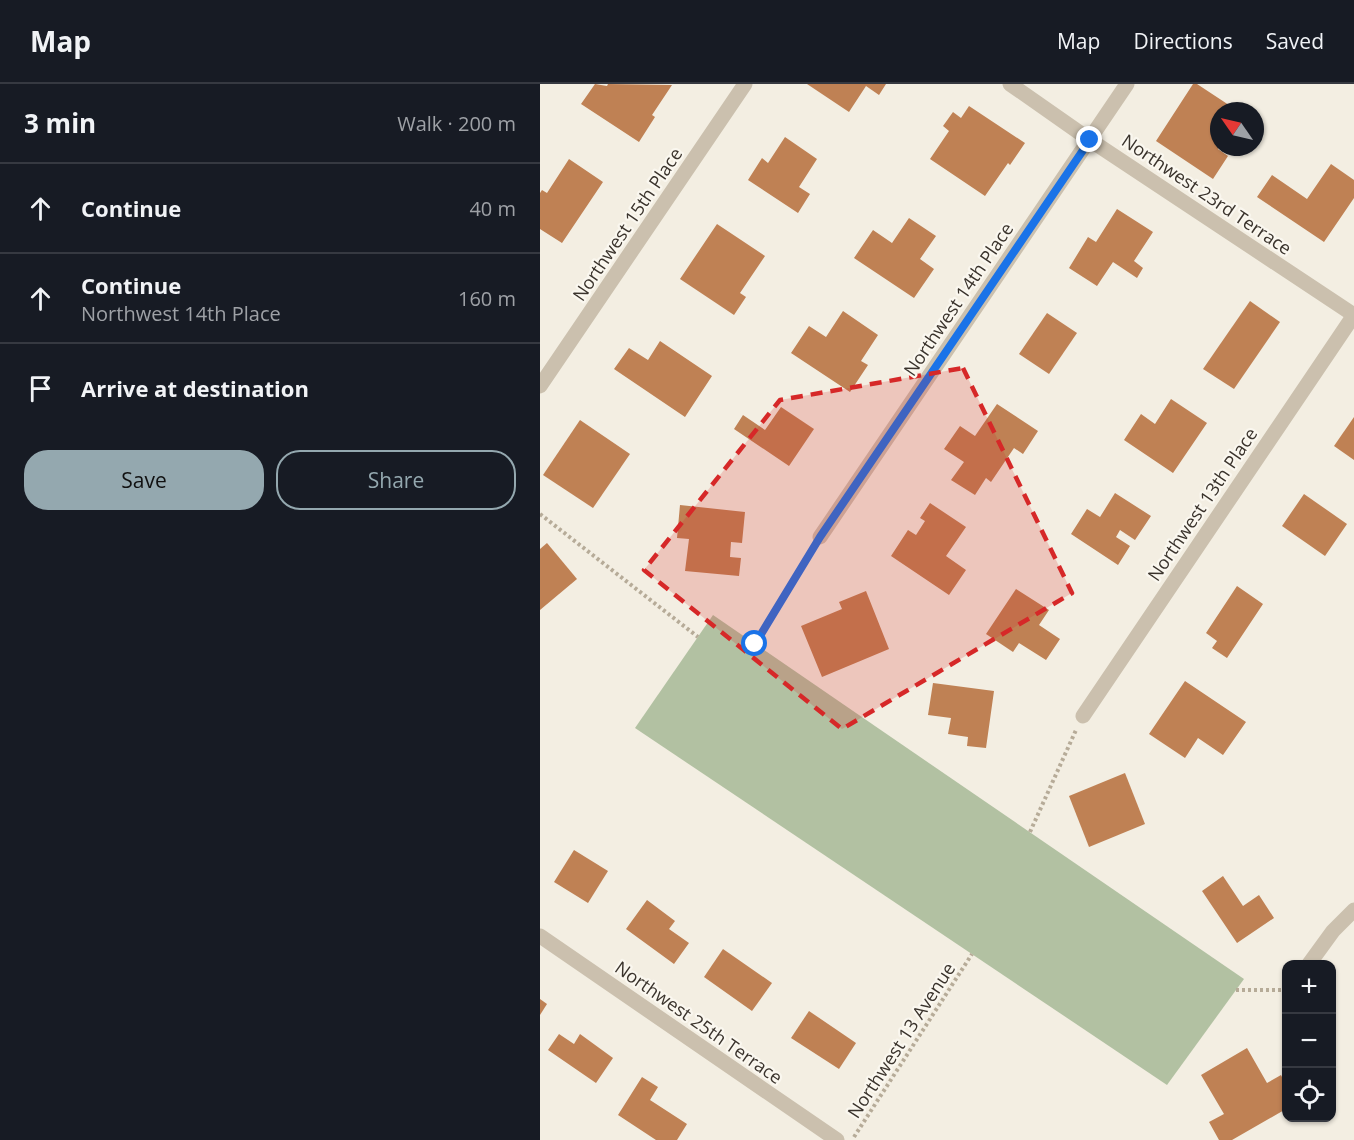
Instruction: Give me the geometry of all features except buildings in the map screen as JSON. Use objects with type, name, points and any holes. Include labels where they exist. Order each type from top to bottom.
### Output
[{"type":"street","name":"Northwest 15th Place","points":[[540,386],[746,84]]},
{"type":"street","name":"Northwest 23rd Terrace","points":[[1010,84],[1090,140],[1354,315]]},
{"type":"street","name":"Northwest 14th Place","points":[[820,537],[1127,84]]},
{"type":"street","name":"Northwest 13th Place","points":[[1083,716],[1354,315]]},
{"type":"street","points":[[1312,960],[1333,931],[1354,910]]},
{"type":"street","name":"Northwest 25th Terrace","points":[[540,936],[837,1140]]},
{"type":"path","points":[[540,514],[698,637]]},
{"type":"path","points":[[755,644],[820,537]]},
{"type":"path","points":[[1030,832],[1083,716]]},
{"type":"path","name":"Northwest 13 Avenue","points":[[852,1140],[972,954]]},
{"type":"path","points":[[1236,990],[1282,990]]},
{"type":"highlighted area","points":[[963,368],[1072,593],[842,729],[644,570],[780,400]]},
{"type":"green space","points":[[713,615],[1244,979],[1167,1085],[635,728]]},
{"type":"route","points":[[755,644],[820,537],[1090,140]]}]
